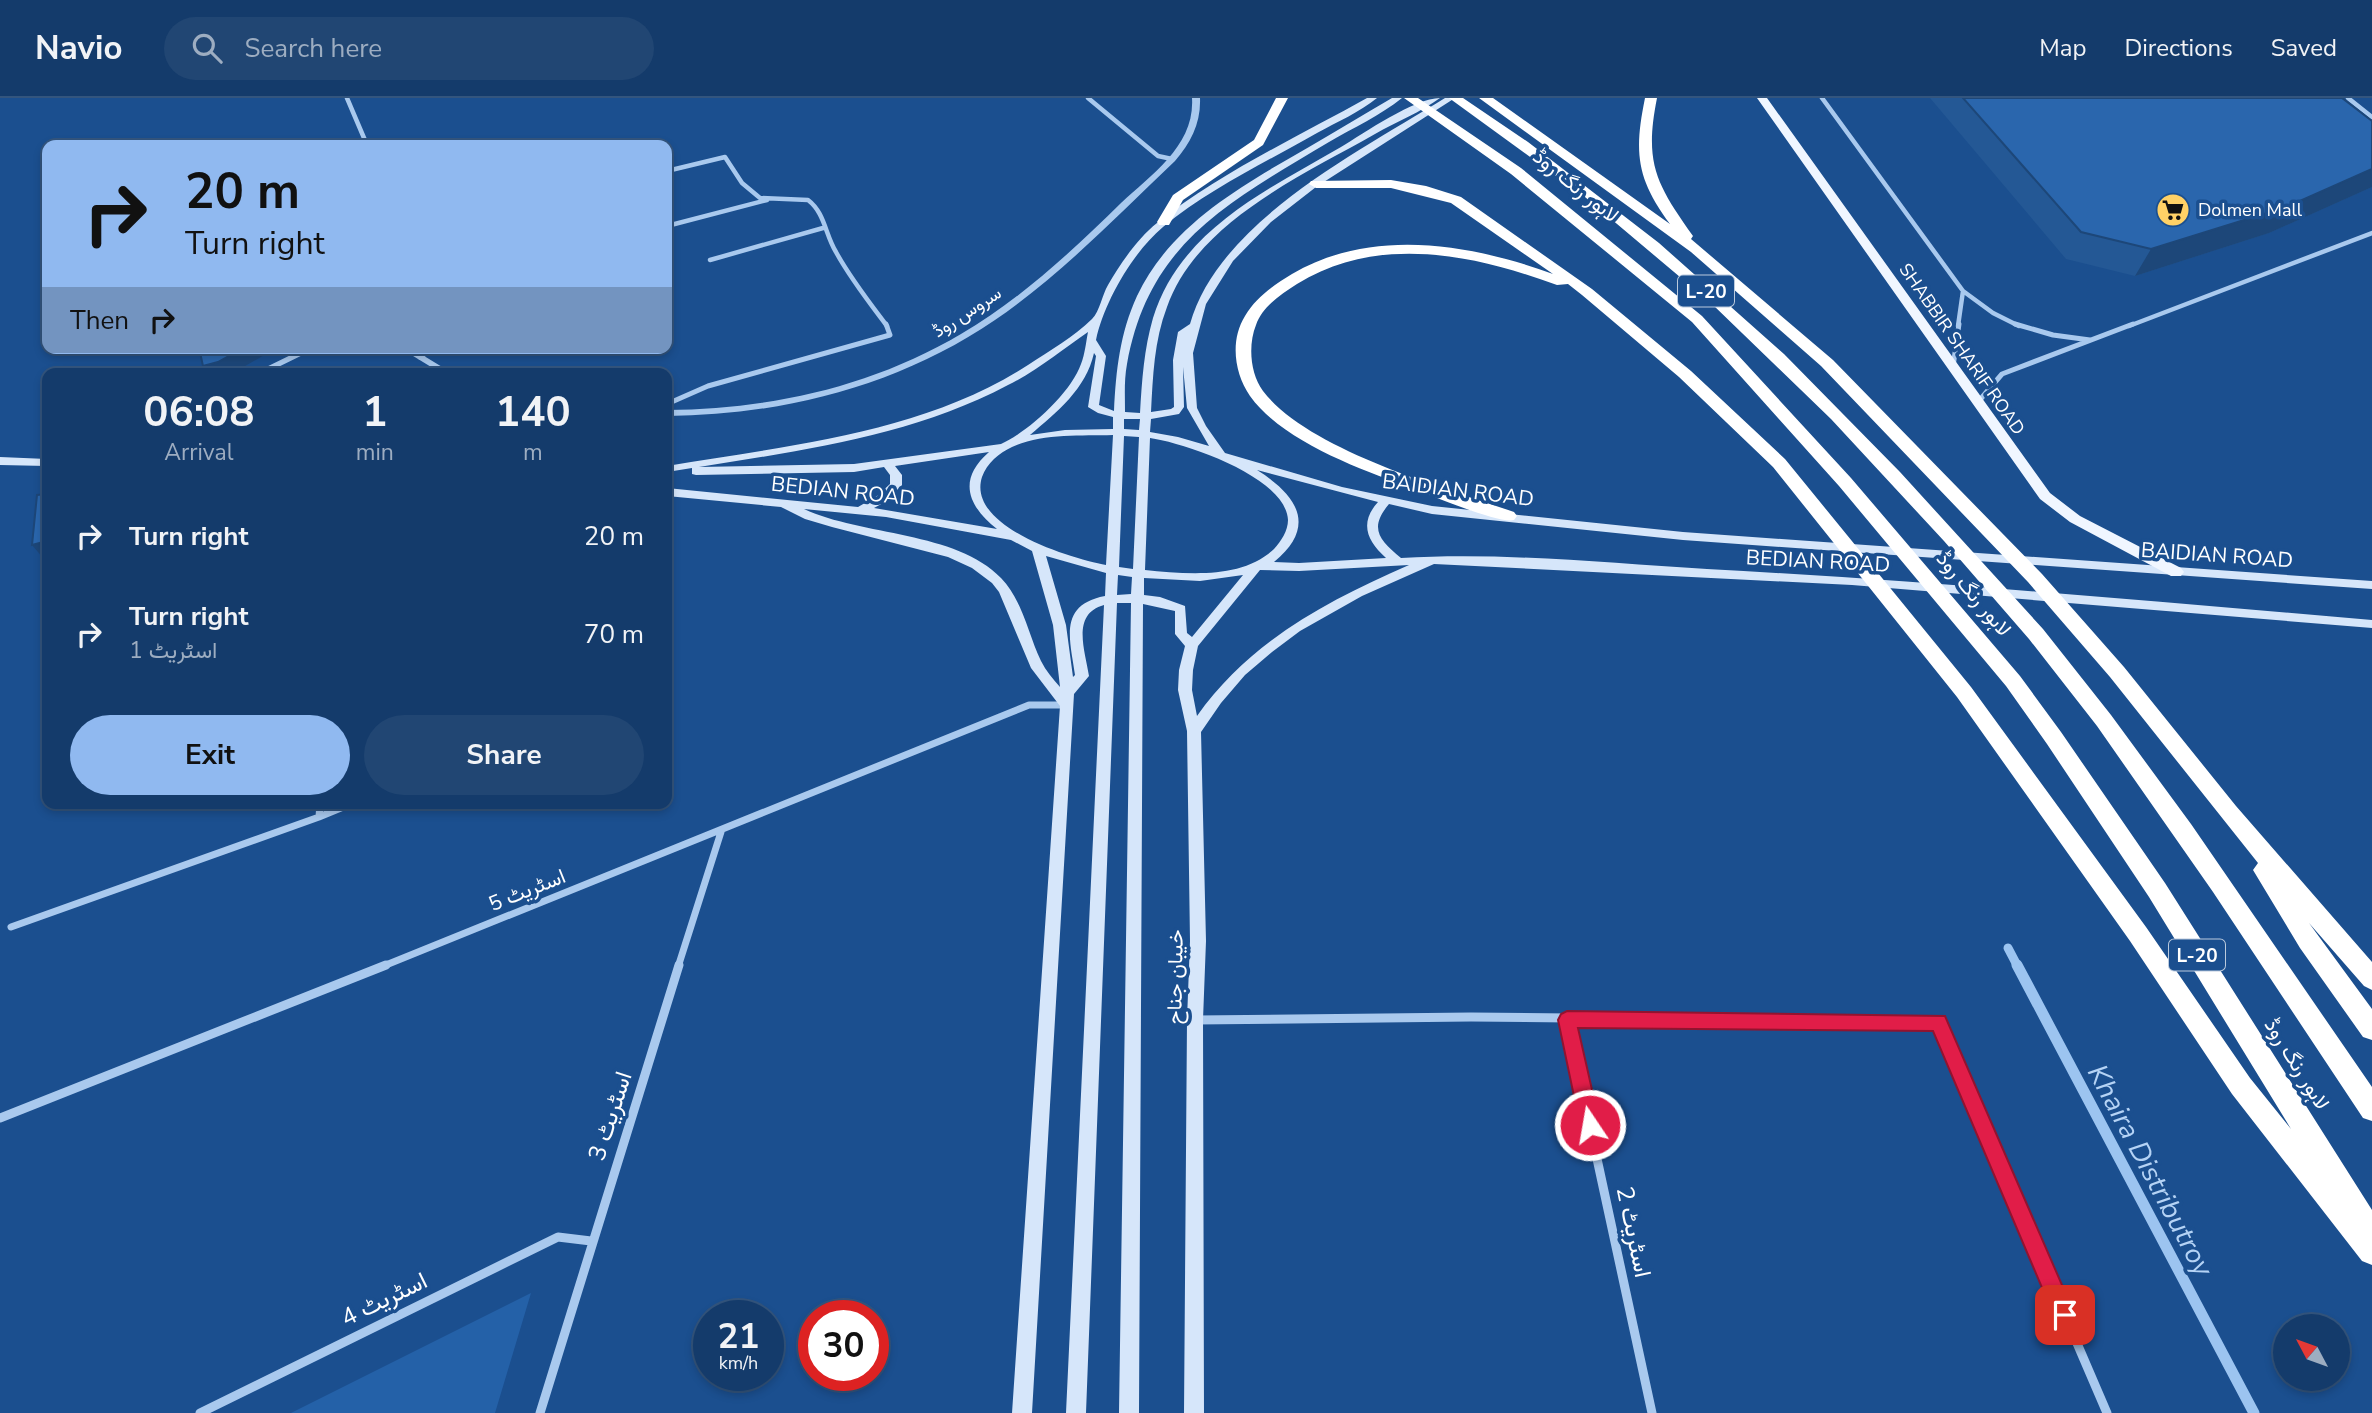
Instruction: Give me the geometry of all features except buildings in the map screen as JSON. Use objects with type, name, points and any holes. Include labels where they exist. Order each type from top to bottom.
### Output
[{"type":"highway","name":"لاہور رنگ روڈ","points":[[1409,98],[1474,140],[1697,319],[1845,482],[2013,681],[2157,890],[2372,1235]]},
{"type":"highway","name":"لاہور رنگ روڈ","points":[[1453,98],[1498,126],[1588,193],[1733,315],[1896,476],[2064,668],[2211,872],[2372,1109]]},
{"type":"highway","points":[[1485,98],[1696,249],[1827,363],[1923,459],[2035,578],[2117,672],[2228,811],[2372,979]]},
{"type":"highway","points":[[1651,98],[1642,143],[1644,164],[1651,186],[1696,249]]},
{"type":"highway","points":[[1164,222],[1178,198],[1259,142],[1281,102]]},
{"type":"highway","points":[[1316,184],[1373,182],[1444,195],[1491,222],[1587,292],[1685,374],[1779,463],[1964,692],[2130,923],[2241,1086],[2372,1251]]},
{"type":"highway","points":[[1508,516],[1368,465],[1288,422],[1257,394],[1250,378],[1243,342],[1249,321],[1260,306],[1302,275],[1344,258],[1385,250],[1444,250],[1478,256],[1543,274],[1587,292]]},
{"type":"highway","points":[[2228,811],[2308,940],[2372,1029]]},
{"type":"main road","points":[[1015,536],[985,512],[975,491],[976,480],[986,460],[1010,444],[1069,393],[1086,365],[1097,320],[1125,266],[1164,222],[1218,185],[1373,98]]},
{"type":"main road","points":[[1076,1413],[1121,367],[1128,328],[1147,284],[1160,263],[1209,212],[1398,98]]},
{"type":"main road","points":[[1129,1413],[1136,628],[1148,365],[1155,328],[1176,276],[1199,246],[1227,220],[1324,159],[1436,98]]},
{"type":"main road","points":[[1220,454],[1193,409],[1186,368],[1195,326],[1208,290],[1233,254],[1262,225],[1316,184],[1453,98]]},
{"type":"main road","name":"SHABBIR SHARIF ROAD","points":[[1762,98],[2045,496],[2075,520],[2176,572]]},
{"type":"main road","points":[[672,469],[851,436],[966,401],[1034,365],[1097,320]]},
{"type":"main road","points":[[1091,340],[1101,356],[1091,402],[1099,410],[1117,414],[1173,413],[1179,407],[1176,367],[1180,342],[1183,332],[1195,326]]},
{"type":"main road","points":[[672,470],[788,472],[887,463],[1083,432],[1147,434],[1178,440],[1232,459],[1287,501],[1294,514],[1289,538],[1258,566],[1192,645],[1181,634],[1181,609],[1162,602],[1133,599],[1088,606],[1078,621],[1082,676],[1067,698]]},
{"type":"main road","name":"BAIDIAN ROAD","points":[[1232,459],[1385,501],[1432,510],[1683,536]]},
{"type":"main road","points":[[0,461],[42,463]]},
{"type":"main road","points":[[860,510],[881,499],[896,485],[896,475],[887,463]]},
{"type":"main road","name":"BEDIAN ROAD","points":[[672,493],[860,510],[1015,536],[1037,548],[1070,559],[1130,572],[1194,576],[1258,566],[1434,560],[1852,581],[2372,624]]},
{"type":"main road","points":[[1385,501],[1371,521],[1372,533],[1379,546],[1396,560]]},
{"type":"main road","points":[[786,505],[808,518],[942,551],[985,571],[1009,597],[1036,665],[1067,698]]},
{"type":"main road","name":"BEDIAN ROAD","points":[[1683,536],[2060,564]]},
{"type":"main road","points":[[1022,1413],[1067,698],[1062,634],[1037,548]]},
{"type":"main road","points":[[1194,731],[1214,699],[1244,668],[1303,620],[1344,597],[1434,560]]},
{"type":"main road","name":"BAIDIAN ROAD","points":[[2060,564],[2372,585]]},
{"type":"main road","name":"خیبان جناح","points":[[1192,645],[1185,690],[1194,731],[1198,942],[1195,1020],[1194,1413]]},
{"type":"street","points":[[347,98],[365,140]]},
{"type":"street","points":[[1088,98],[1158,156],[1172,159]]},
{"type":"street","name":"سروس روڈ","points":[[672,412],[729,410],[809,397],[881,375],[943,348],[987,322],[1019,297],[1172,159],[1189,136],[1197,113],[1196,98]]},
{"type":"street","points":[[1822,98],[1936,250],[1963,291],[1995,317],[2012,324],[2045,334],[2090,340]]},
{"type":"street","points":[[2348,98],[2372,117]]},
{"type":"street","points":[[672,170],[725,157],[748,190],[767,200]]},
{"type":"street","points":[[672,225],[767,200],[795,195],[807,198],[822,214],[824,228],[848,275],[888,327],[890,335],[708,386],[672,402]]},
{"type":"street","points":[[710,260],[824,228]]},
{"type":"street","points":[[1978,402],[1994,380],[2002,374],[2372,233]]},
{"type":"street","points":[[1953,367],[1963,291]]},
{"type":"street","points":[[269,368],[300,354]]},
{"type":"street","points":[[415,354],[440,368]]},
{"type":"street","points":[[420,357],[424,354]]},
{"type":"street","name":"اسٹریٹ 5","points":[[0,1118],[720,832],[1029,705],[1067,698]]},
{"type":"street","points":[[319,817],[320,809]]},
{"type":"street","points":[[11,927],[338,809]]},
{"type":"street","name":"اسٹریٹ 3","points":[[540,1413],[591,1241],[720,832]]},
{"type":"street","points":[[1195,1020],[1471,1017],[1938,1022],[2107,1413]]},
{"type":"street","name":"اسٹریٹ 2","points":[[1567,1020],[1652,1413]]},
{"type":"street","name":"اسٹریٹ 4","points":[[200,1413],[558,1237],[591,1241]]},
{"type":"shaded area","points":[[531,1293],[495,1413],[291,1413]]},
{"type":"waterway","name":"Khaira Distributroy","points":[[2008,948],[2018,967]]},
{"type":"waterway","name":"Khaira Distributroy","points":[[2017,965],[2254,1413]]},
{"type":"place","name":"Dolmen Mall","points":[[2173,210]]},
{"type":"route","points":[[1590,1125],[1567,1020],[1938,1022],[2065,1315]]}]
